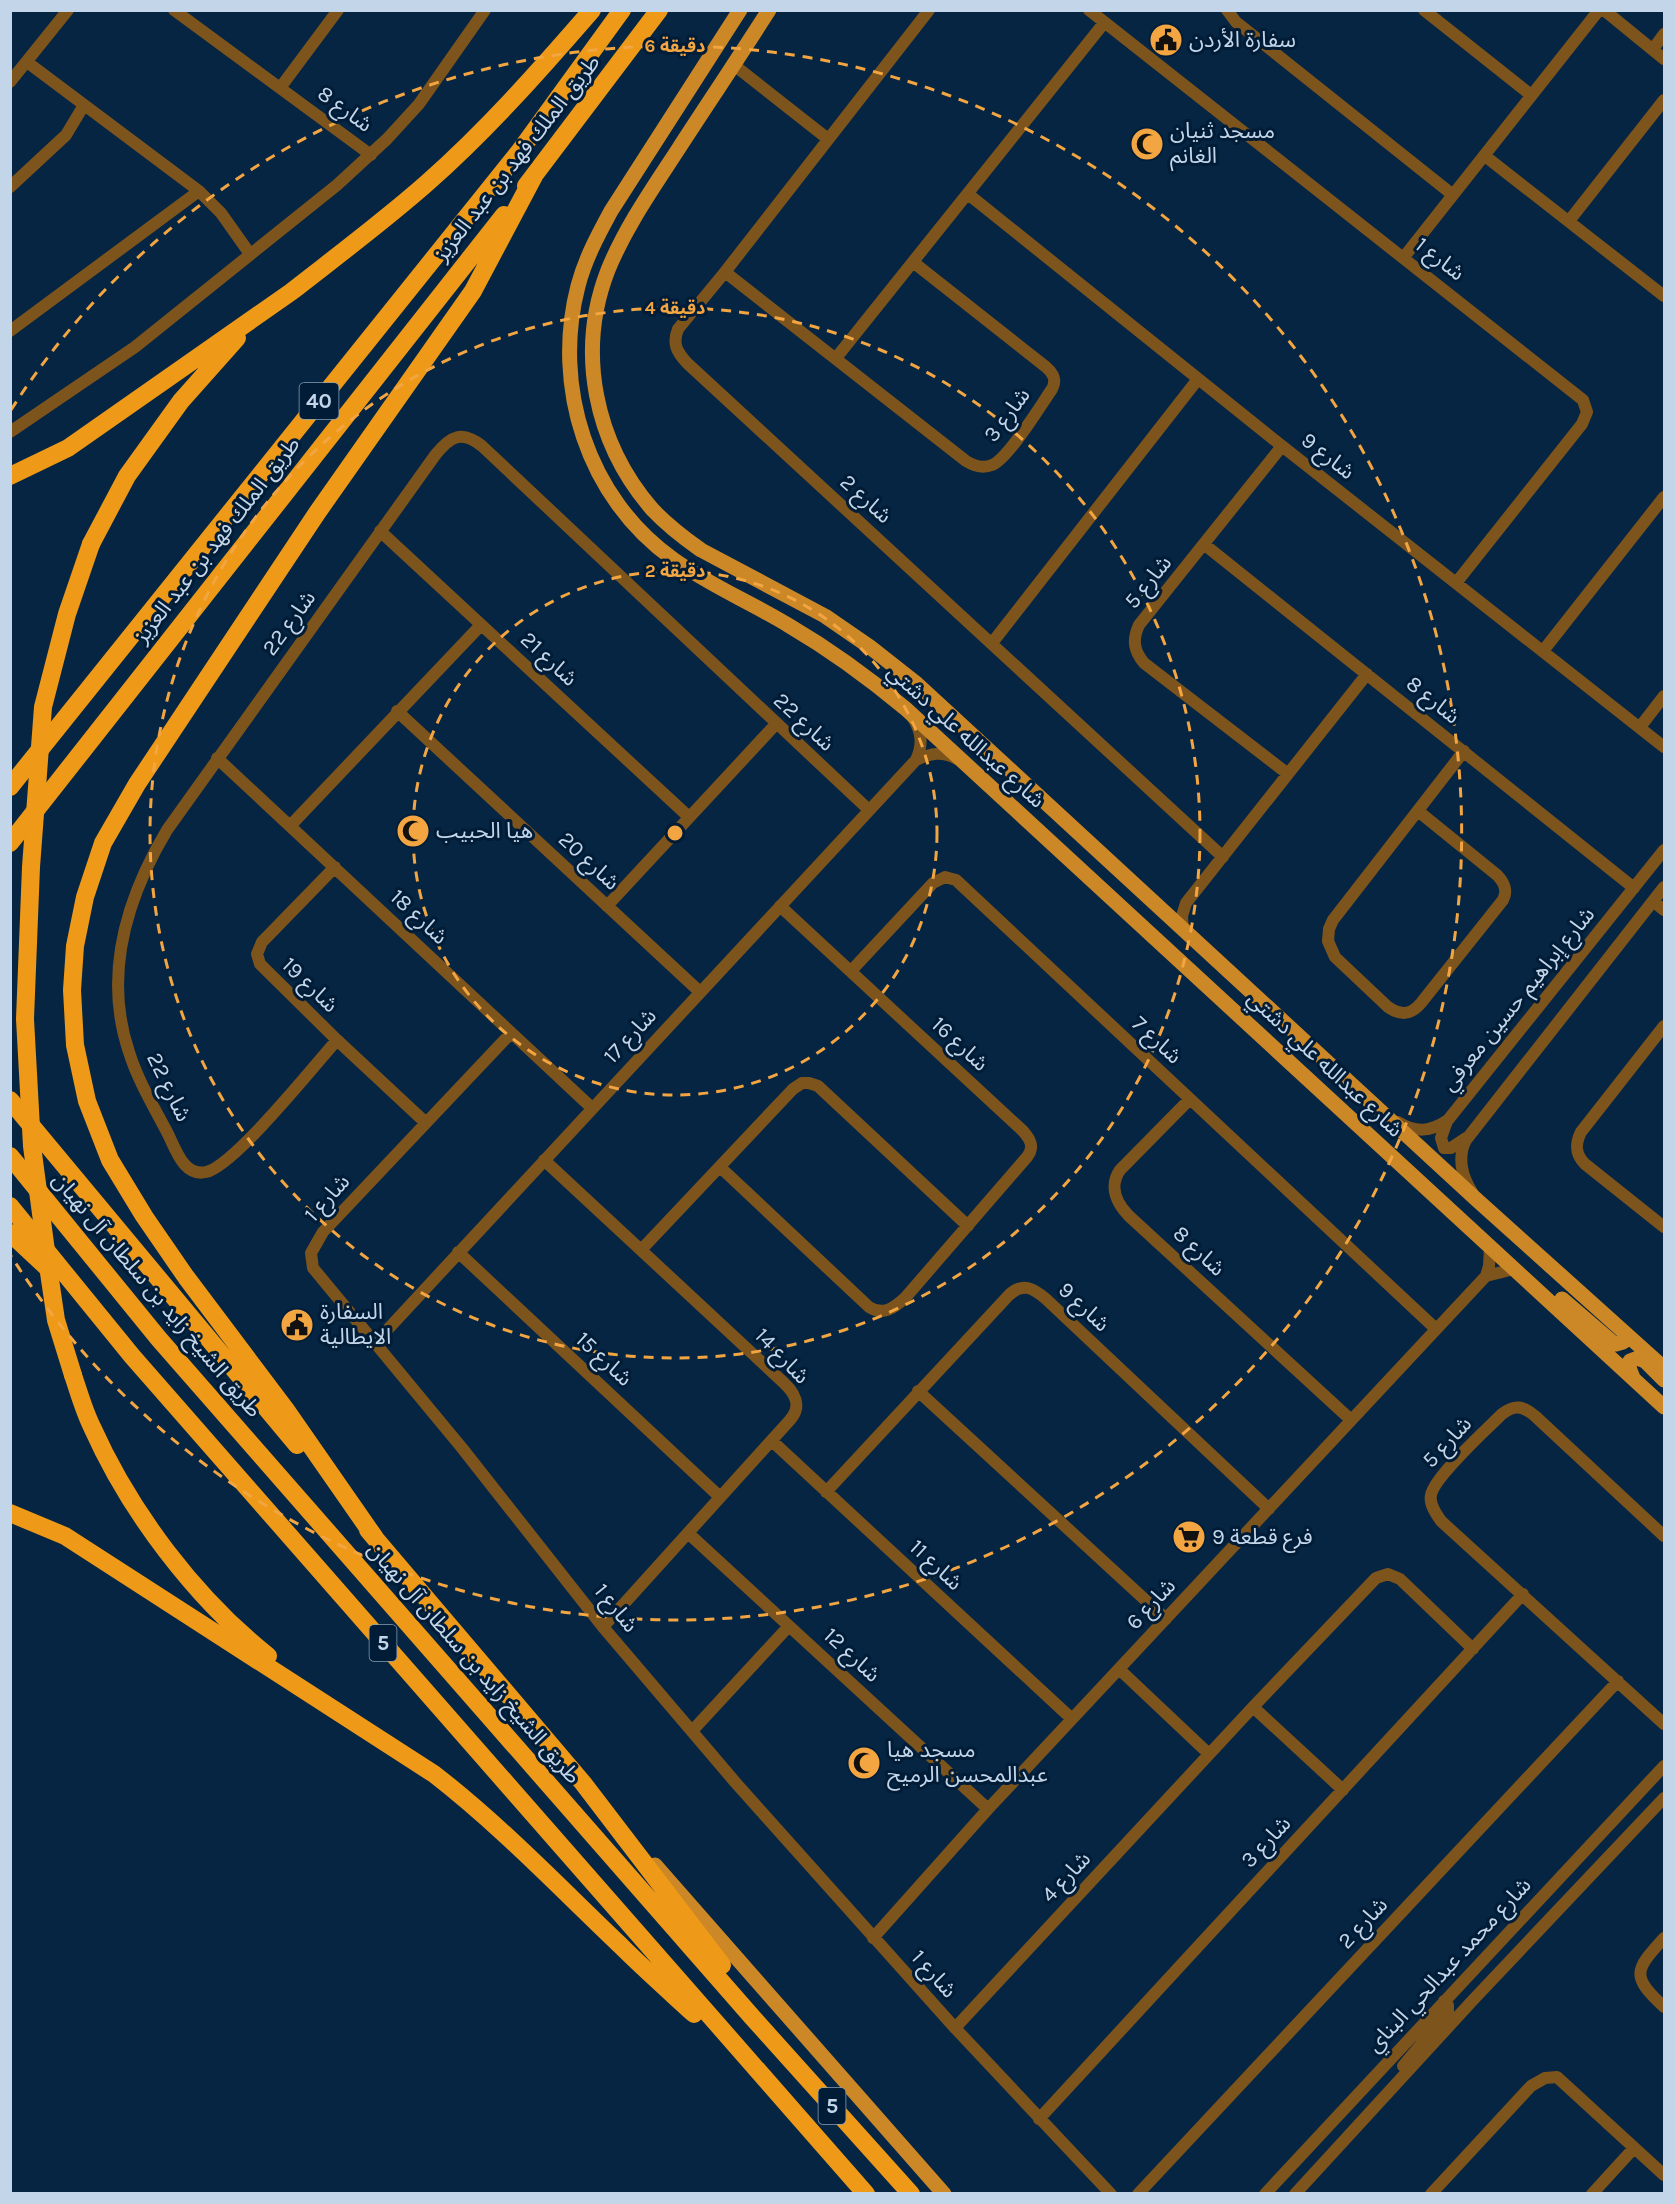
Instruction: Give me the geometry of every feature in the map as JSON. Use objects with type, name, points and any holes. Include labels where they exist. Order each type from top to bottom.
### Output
[{"type":"highway","points":[[336,1710],[251,1641],[213,1604],[152,1534],[118,1478],[92,1427],[56,1320],[32,1146],[25,1018],[31,867],[43,707],[67,614],[91,544],[127,476],[181,402],[234,340],[427,183],[523,89],[592,10]]},
{"type":"highway","name":"طريق الملك فهد بن عبد العزيز","points":[[10,787],[519,152],[622,10]]},
{"type":"highway","name":"طريق الملك فهد بن عبد العزيز","points":[[10,843],[534,176],[659,10]]},
{"type":"highway","points":[[375,1538],[286,1410],[186,1277],[144,1216],[110,1160],[87,1101],[75,1046],[72,990],[75,946],[86,897],[103,843],[136,784],[317,513],[473,291],[534,176]]},
{"type":"highway","points":[[10,476],[68,448],[291,292]]},
{"type":"highway","points":[[10,1100],[375,1538],[583,1783],[733,1980],[753,2018]]},
{"type":"highway","name":"طريق الشيخ زايد بن سلطان آل نهيان","points":[[10,1156],[159,1339],[753,2018],[911,2193]]},
{"type":"highway","name":"5","points":[[10,1206],[132,1356],[866,2193]]},
{"type":"highway","points":[[10,1233],[67,1287],[132,1356]]},
{"type":"highway","points":[[10,1513],[65,1536],[434,1774],[475,1806],[510,1838],[621,1947],[762,2076]]},
{"type":"main road","name":"شارع عبدالله علي دشتي","points":[[740,10],[624,190],[599,234],[585,267],[575,301],[570,336],[574,402],[580,432],[608,489],[621,508],[653,543],[673,559],[714,586],[768,613],[808,637],[862,674],[906,709],[1665,1407]]},
{"type":"main road","name":"شارع عبدالله علي دشتي","points":[[769,10],[633,219],[614,257],[603,286],[595,319],[592,358],[594,383],[599,412],[615,454],[631,480],[652,509],[684,538],[718,559],[825,616],[900,670],[1478,1200],[1665,1368]]},
{"type":"main road","points":[[657,181],[651,180],[647,173],[705,83],[714,63],[717,46]]},
{"type":"main road","points":[[808,637],[804,630],[805,626],[810,622],[818,623],[869,658],[900,670]]},
{"type":"main road","points":[[1514,1269],[1549,1288],[1612,1342],[1621,1343],[1629,1337]]},
{"type":"main road","points":[[1633,1378],[1628,1365],[1630,1361],[1638,1358],[1645,1361],[1665,1380]]},
{"type":"main road","points":[[583,1783],[944,2193]]},
{"type":"street","points":[[10,82],[68,10]]},
{"type":"street","points":[[280,88],[338,10]]},
{"type":"street","name":"شارع 8","points":[[180,12],[371,155],[418,104],[484,10]]},
{"type":"street","name":"شارع 2","points":[[929,10],[678,329],[675,343],[680,355],[1223,857]]},
{"type":"street","name":"شارع 1","points":[[1089,10],[1583,400],[1587,408],[1587,415],[1582,424],[1456,583]]},
{"type":"street","points":[[1227,10],[1236,22],[1453,195]]},
{"type":"street","points":[[1424,10],[1532,95]]},
{"type":"street","points":[[1404,257],[1601,10],[1665,58]]},
{"type":"street","points":[[836,358],[1104,22]]},
{"type":"street","points":[[1653,49],[1665,34]]},
{"type":"street","points":[[27,62],[199,191],[221,213],[250,255]]},
{"type":"street","points":[[734,65],[828,139]]},
{"type":"street","points":[[1569,221],[1665,100]]},
{"type":"street","points":[[10,187],[66,135],[84,105]]},
{"type":"street","points":[[10,432],[113,363],[310,208],[371,155]]},
{"type":"street","points":[[1485,156],[1665,296]]},
{"type":"street","points":[[10,331],[199,191]]},
{"type":"street","name":"شارع 9","points":[[968,194],[1282,446],[1665,747]]},
{"type":"street","name":"شارع 3","points":[[725,272],[972,465],[983,467],[993,465],[1006,453],[1052,389],[1055,383],[1054,377],[1046,367],[913,262]]},
{"type":"street","points":[[992,643],[1198,379]]},
{"type":"street","name":"شارع 22","points":[[337,1040],[253,1135],[225,1162],[205,1173],[195,1172],[185,1166],[141,1081],[129,1052],[120,1017],[118,969],[129,912],[144,871],[166,830],[380,531],[443,446],[456,437],[472,439],[869,810]]},
{"type":"street","name":"شارع 5","points":[[1282,446],[1134,635],[1136,650],[1144,663],[1288,774]]},
{"type":"street","points":[[1543,651],[1665,497]]},
{"type":"street","name":"شارع 21","points":[[380,531],[689,817]]},
{"type":"street","name":"شارع 8","points":[[1205,545],[1635,888]]},
{"type":"street","points":[[290,826],[481,625]]},
{"type":"street","points":[[1183,930],[1182,916],[1186,903],[1367,674]]},
{"type":"street","points":[[1640,727],[1665,696]]},
{"type":"street","points":[[906,709],[921,737],[920,751],[916,760]]},
{"type":"street","name":"شارع 20","points":[[397,711],[700,992]]},
{"type":"street","points":[[607,906],[776,724]]},
{"type":"street","points":[[1418,811],[1497,875],[1504,884],[1506,894],[1421,1003],[1410,1012],[1401,1013],[1388,1006],[1335,957],[1329,947],[1328,935],[1334,920],[1464,751]]},
{"type":"street","points":[[916,760],[929,754],[940,753],[951,755],[966,764]]},
{"type":"street","name":"شارع 18","points":[[217,758],[592,1108]]},
{"type":"street","name":"شارع 17","points":[[376,1342],[916,760]]},
{"type":"street","name":"شارع إبراهيم حسين معرفي","points":[[1384,1114],[1414,1130],[1427,1130],[1448,1120],[1665,850]]},
{"type":"street","name":"شارع 19","points":[[334,867],[260,945],[257,954],[262,969],[426,1123]]},
{"type":"street","name":"شارع 7","points":[[851,971],[928,887],[941,878],[952,878],[1436,1329]]},
{"type":"street","name":"شارع إبراهيم حسين معرفي","points":[[1478,1200],[1469,1187],[1461,1164],[1462,1147],[1665,886]]},
{"type":"street","points":[[1653,901],[1665,910]]},
{"type":"street","points":[[1160,909],[1174,909],[1186,903]]},
{"type":"street","name":"شارع 16","points":[[720,1167],[869,1307],[876,1311],[888,1310],[900,1302],[1028,1157],[1032,1149],[1023,1131],[780,906]]},
{"type":"street","points":[[1665,1026],[1581,1132],[1576,1145],[1579,1156],[1585,1164],[1665,1227]]},
{"type":"street","name":"شارع 1","points":[[512,1033],[323,1232],[311,1253],[311,1263],[317,1274],[376,1342],[603,1626],[692,1731],[873,1938],[1111,2193]]},
{"type":"street","points":[[641,1250],[793,1089],[802,1083],[812,1083],[818,1086],[968,1226]]},
{"type":"street","name":"شارع 8","points":[[1189,1100],[1120,1170],[1115,1184],[1117,1200],[1129,1216],[1350,1419]]},
{"type":"street","points":[[1448,1120],[1441,1138],[1444,1148],[1454,1147],[1469,1136]]},
{"type":"street","name":"شارع 14","points":[[544,1160],[792,1392],[797,1402],[796,1411],[772,1441],[603,1626]]},
{"type":"street","points":[[1486,1276],[1490,1247]]},
{"type":"street","name":"شارع 15","points":[[458,1252],[720,1497]]},
{"type":"street","points":[[1486,1276],[1514,1269]]},
{"type":"street","name":"شارع 6","points":[[873,1938],[988,1809],[1486,1276]]},
{"type":"street","name":"شارع 9","points":[[826,1492],[1011,1293],[1021,1287],[1027,1287],[1046,1299],[1269,1509]]},
{"type":"street","points":[[918,1391],[1166,1619]]},
{"type":"street","name":"شارع 5","points":[[1665,1536],[1528,1411],[1517,1406],[1509,1408],[1440,1478],[1433,1490],[1431,1500],[1441,1521],[1665,1724]]},
{"type":"street","name":"شارع 11","points":[[772,1441],[1072,1719]]},
{"type":"street","name":"شارع 12","points":[[688,1533],[988,1809]]},
{"type":"street","name":"شارع 4","points":[[955,2028],[1370,1582],[1382,1575],[1391,1575],[1404,1582],[1473,1649]]},
{"type":"street","name":"شارع 3","points":[[1040,2119],[1523,1594]]},
{"type":"street","points":[[692,1731],[789,1626]]},
{"type":"street","points":[[1119,1669],[1209,1754]]},
{"type":"street","name":"شارع 2","points":[[1138,2193],[1618,1680]]},
{"type":"street","points":[[1253,1707],[1343,1790]]},
{"type":"street","name":"شارع محمد عبدالحي البناي","points":[[1265,2193],[1665,1766]]},
{"type":"street","name":"شارع محمد عبدالحي البناي","points":[[1295,2193],[1473,2000],[1665,1798]]},
{"type":"street","points":[[1473,2000],[1467,1994],[1467,1988],[1533,1917],[1553,1884]]},
{"type":"street","points":[[1665,1938],[1642,1962],[1640,1976],[1644,1988],[1665,2007]]},
{"type":"street","points":[[1395,2086],[1405,2063],[1448,2012],[1448,2005],[1444,2001]]},
{"type":"street","points":[[1431,2193],[1531,2086],[1545,2078],[1557,2077],[1665,2175]]},
{"type":"street","points":[[1593,2193],[1634,2148]]},
{"type":"place","name":"سفارة الأردن","points":[[1166,40]]},
{"type":"place","name":"مسجد ثنيان الغانم","points":[[1147,144]]},
{"type":"place","name":"هيا الحبيب","points":[[413,831]]},
{"type":"place","name":"السفارة الايطالية","points":[[297,1325]]},
{"type":"place","name":"فرع قطعة 9","points":[[1189,1537]]},
{"type":"place","name":"مسجد هيا عبدالمحسن الرميح","points":[[864,1763]]}]
